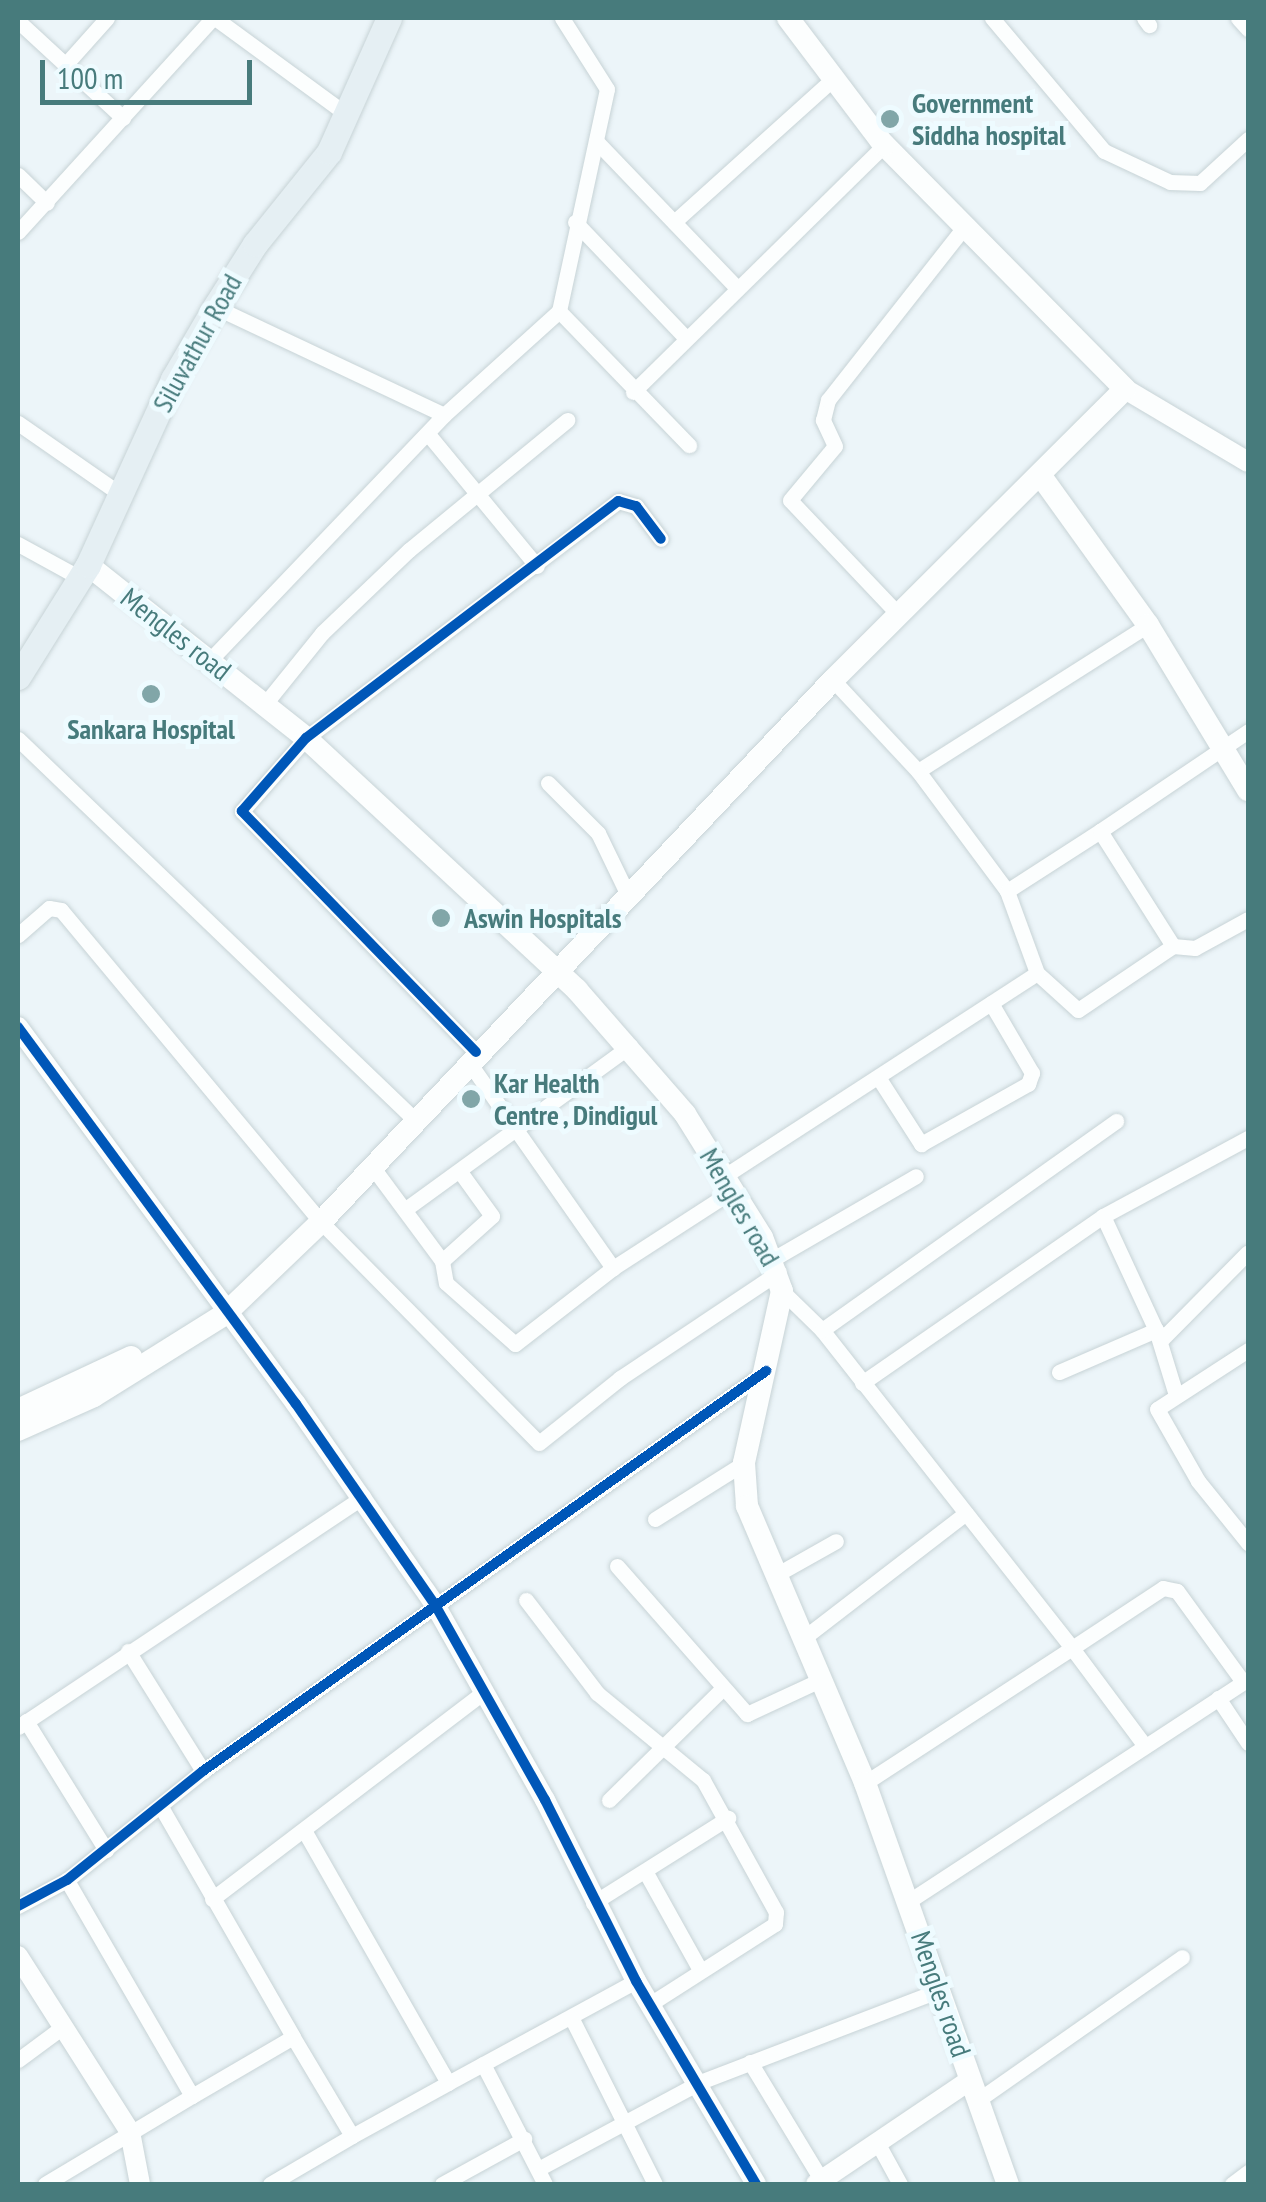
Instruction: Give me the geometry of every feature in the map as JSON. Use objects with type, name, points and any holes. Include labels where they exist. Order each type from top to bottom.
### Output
[{"type":"main road","points":[[18,1430],[94,1396],[226,1305],[321,1222],[413,1118],[833,680],[1124,389],[962,230],[884,145],[788,18]]},
{"type":"main road","name":"Siluvathur Road","points":[[18,677],[84,572],[215,307],[255,244],[329,152],[382,21]]},
{"type":"main road","points":[[1041,476],[1148,625],[1248,790]]},
{"type":"main road","name":"Mengles road","points":[[84,572],[209,661],[306,738],[554,972],[630,1046],[685,1114],[728,1184],[778,1274],[766,1371],[744,1463],[747,1506],[864,1782],[1008,2184]]},
{"type":"main road","points":[[18,1410],[118,1366],[226,1305]]},
{"type":"street","points":[[65,65],[107,18]]},
{"type":"street","points":[[18,232],[214,18],[346,114]]},
{"type":"street","points":[[209,661],[444,416],[559,311],[575,222],[607,89],[562,18]]},
{"type":"street","points":[[992,18],[1104,151],[1170,182],[1200,183],[1248,139]]},
{"type":"street","points":[[1238,18],[1248,29]]},
{"type":"street","points":[[18,21],[123,118]]},
{"type":"street","points":[[674,222],[833,79]]},
{"type":"street","points":[[596,141],[736,287]]},
{"type":"street","points":[[633,392],[684,336],[884,145]]},
{"type":"street","points":[[18,175],[47,203]]},
{"type":"street","points":[[575,222],[684,336]]},
{"type":"street","points":[[899,615],[790,500],[835,446],[823,420],[828,400],[962,230]]},
{"type":"street","points":[[215,307],[444,416]]},
{"type":"street","points":[[559,311],[633,392],[689,445]]},
{"type":"street","points":[[1124,389],[1248,462]]},
{"type":"street","points":[[264,705],[322,633],[477,493],[567,420]]},
{"type":"street","points":[[18,423],[120,494]]},
{"type":"street","points":[[428,434],[536,566]]},
{"type":"street","points":[[614,1268],[472,1057],[246,822],[244,806],[306,738],[624,499],[661,539]]},
{"type":"street","points":[[18,544],[84,572]]},
{"type":"street","points":[[918,771],[1148,625]]},
{"type":"street","points":[[833,680],[918,771],[1007,891],[1038,973],[1078,1010],[1173,946],[1196,948],[1248,919]]},
{"type":"street","points":[[1007,891],[1248,731]]},
{"type":"street","points":[[18,739],[413,1118]]},
{"type":"street","points":[[548,783],[598,833],[628,895]]},
{"type":"street","points":[[1100,832],[1173,946]]},
{"type":"street","points":[[18,935],[49,908],[61,910],[321,1222],[538,1443],[620,1378],[778,1274],[916,1176]]},
{"type":"street","points":[[371,1166],[408,1208],[442,1261],[446,1283],[514,1344],[878,1076],[1038,973]]},
{"type":"street","points":[[878,1076],[921,1144],[1028,1084],[1032,1074],[991,1003]]},
{"type":"street","points":[[18,1028],[226,1305],[363,1496],[434,1603],[636,1981],[653,2002],[756,2184]]},
{"type":"street","points":[[408,1208],[630,1046]]},
{"type":"street","points":[[822,1330],[1116,1122]]},
{"type":"street","points":[[862,1383],[1103,1216],[1248,1138]]},
{"type":"street","points":[[442,1261],[492,1216],[461,1173]]},
{"type":"street","points":[[1103,1216],[1158,1336],[1176,1395]]},
{"type":"street","points":[[1058,1372],[1158,1336],[1247,1252]]},
{"type":"street","points":[[778,1274],[1145,1746]]},
{"type":"street","points":[[1248,1350],[1160,1404],[1159,1417],[1198,1482],[1248,1543]]},
{"type":"street","points":[[18,1906],[67,1880],[161,1808],[202,1770],[766,1371]]},
{"type":"street","points":[[655,1519],[744,1463]]},
{"type":"street","points":[[106,1850],[22,1724],[363,1496]]},
{"type":"street","points":[[801,1640],[966,1513]]},
{"type":"street","points":[[774,1576],[836,1541]]},
{"type":"street","points":[[616,1566],[723,1688],[753,1716],[818,1681]]},
{"type":"street","points":[[864,1782],[1170,1588],[1246,1681],[909,1901]]},
{"type":"street","points":[[526,1600],[597,1693],[661,1752],[703,1780],[728,1818],[777,1918],[653,2002]]},
{"type":"street","points":[[128,1650],[202,1770]]},
{"type":"street","points":[[610,1800],[723,1688]]},
{"type":"street","points":[[212,1899],[305,1832],[484,1692]]},
{"type":"street","points":[[1218,1698],[1248,1743]]},
{"type":"street","points":[[161,1808],[352,2136]]},
{"type":"street","points":[[593,1903],[728,1818]]},
{"type":"street","points":[[305,1832],[448,2083]]},
{"type":"street","points":[[644,1871],[700,1970]]},
{"type":"street","points":[[67,1880],[192,2096]]},
{"type":"street","points":[[18,1956],[130,2132],[140,2184]]},
{"type":"street","points":[[750,2062],[821,2183],[1182,1957]]},
{"type":"street","points":[[270,2184],[448,2083],[572,2021],[636,1981]]},
{"type":"street","points":[[484,2064],[542,2177],[622,2121],[700,2082],[940,1990]]},
{"type":"street","points":[[572,2021],[656,2184]]},
{"type":"street","points":[[18,2060],[64,2026]]},
{"type":"street","points":[[45,2184],[293,2037]]},
{"type":"street","points":[[442,2184],[524,2139]]},
{"type":"street","points":[[878,2144],[900,2184]]},
{"type":"street","points":[[1232,2184],[1248,2172]]},
{"type":"cycle path","points":[[476,1052],[242,811],[306,738],[618,501],[636,506],[661,539]]},
{"type":"cycle path","points":[[18,1027],[296,1404],[434,1603],[545,1800],[636,1981],[756,2184]]},
{"type":"cycle path","points":[[18,1906],[67,1880],[203,1771],[766,1371]]},
{"type":"place","name":"Government Siddha hospital","points":[[890,119]]},
{"type":"place","name":"Sankara Hospital","points":[[151,694]]},
{"type":"place","name":"Aswin Hospitals","points":[[441,918]]},
{"type":"place","name":"Kar Health Centre , Dindigul","points":[[471,1099]]}]
